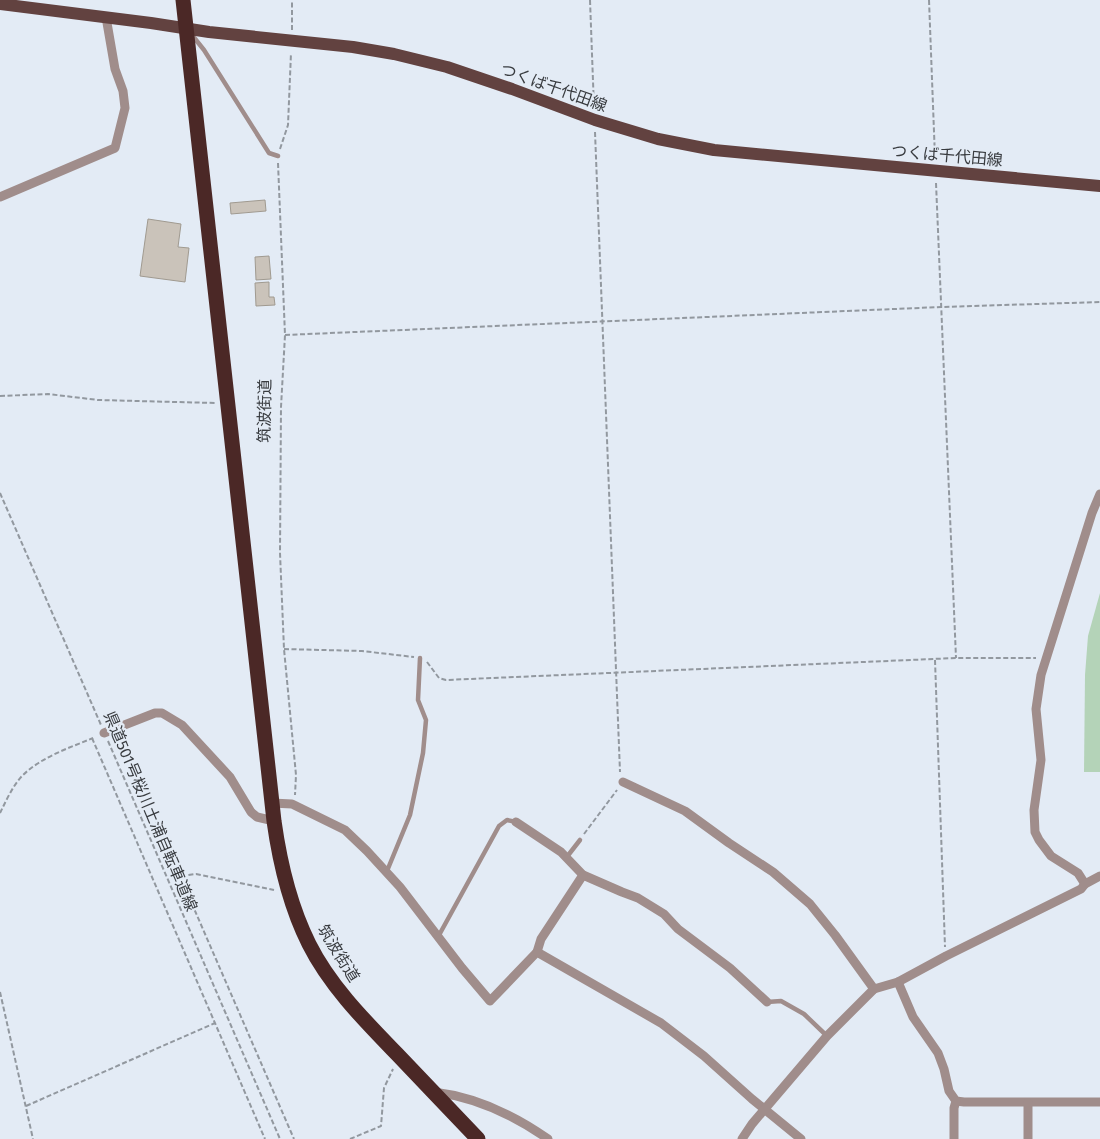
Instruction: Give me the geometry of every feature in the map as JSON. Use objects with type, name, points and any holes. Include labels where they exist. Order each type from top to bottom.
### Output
[{"type":"highway","name":"筑波街道","points":[[183,0],[277,847],[287,888],[310,945],[334,983],[365,1021],[478,1139]]},
{"type":"main road","name":"つくば千代田線","points":[[0,4],[394,54],[447,67],[595,120],[658,139],[714,150],[1100,186]]},
{"type":"street","points":[[0,197],[115,148],[126,108],[123,91],[115,69],[106,16]]},
{"type":"street","points":[[1085,884],[1078,873],[1051,856],[1035,832],[1034,810],[1042,760],[1036,709],[1041,675],[1092,513],[1100,494]]},
{"type":"street","points":[[104,733],[155,713],[162,713],[182,725],[230,778],[251,812],[257,817],[274,821]]},
{"type":"street","points":[[623,782],[685,811],[773,872],[810,904],[874,989]]},
{"type":"street","points":[[272,803],[292,804],[345,830],[386,872],[490,1001],[537,952],[542,940],[583,874]]},
{"type":"street","points":[[516,822],[561,852],[583,874],[638,898],[664,914],[678,929],[730,968],[767,1002]]},
{"type":"street","points":[[742,1139],[752,1124],[827,1036],[874,989],[898,982],[1081,889],[1085,884],[1100,876]]},
{"type":"street","points":[[537,952],[661,1023],[704,1056],[801,1139]]},
{"type":"street","points":[[898,982],[913,1017],[938,1053],[949,1091],[956,1101],[1100,1102]]},
{"type":"street","points":[[433,1092],[456,1095],[498,1110],[533,1128],[548,1139]]},
{"type":"street","points":[[954,1139],[954,1108],[956,1101]]},
{"type":"street","points":[[1028,1103],[1028,1139]]},
{"type":"lane","name":"筑波街道","points":[[187,28],[204,50],[269,154],[278,156]]},
{"type":"lane","points":[[386,872],[410,815],[423,753],[426,720],[418,700],[420,658]]},
{"type":"lane","points":[[438,937],[499,826],[507,820],[516,822]]},
{"type":"lane","points":[[566,858],[580,840]]},
{"type":"lane","points":[[767,1002],[781,1000],[804,1014],[827,1036]]},
{"type":"path","points":[[278,156],[288,125],[292,0]]},
{"type":"path","points":[[580,840],[623,782],[620,770],[590,0]]},
{"type":"path","points":[[929,0],[956,658]]},
{"type":"path","name":"筑波街道","points":[[278,156],[285,335],[281,407],[280,553],[284,649],[296,776],[296,790],[292,804]]},
{"type":"path","points":[[285,335],[1100,302]]},
{"type":"path","points":[[0,396],[48,394],[98,400],[228,402]]},
{"type":"path","name":"県道501号桜川土浦自転車道線","points":[[0,493],[280,1139]]},
{"type":"path","points":[[284,649],[362,651],[420,658],[428,662],[439,678],[446,680],[956,658],[1038,658],[1046,660]]},
{"type":"path","points":[[935,660],[946,956]]},
{"type":"path","points":[[116,728],[294,1139]]},
{"type":"path","points":[[0,814],[20,778],[31,769],[61,751],[104,733]]},
{"type":"path","points":[[92,738],[265,1139]]},
{"type":"path","points":[[181,876],[196,874],[276,890],[287,888]]},
{"type":"path","points":[[0,992],[33,1139]]},
{"type":"path","points":[[26,1106],[215,1024]]},
{"type":"path","points":[[350,1139],[381,1126],[384,1088],[399,1056]]},
{"type":"green space","points":[[1100,593],[1100,772],[1084,772],[1085,675],[1088,636]]},
{"type":"building","points":[[265,200],[266,211],[231,214],[230,203]]},
{"type":"building","points":[[148,219],[181,224],[178,247],[189,248],[185,282],[140,276]]},
{"type":"building","points":[[269,256],[271,279],[256,280],[255,257]]},
{"type":"building","points":[[269,282],[269,297],[274,297],[275,305],[256,306],[255,283]]}]
